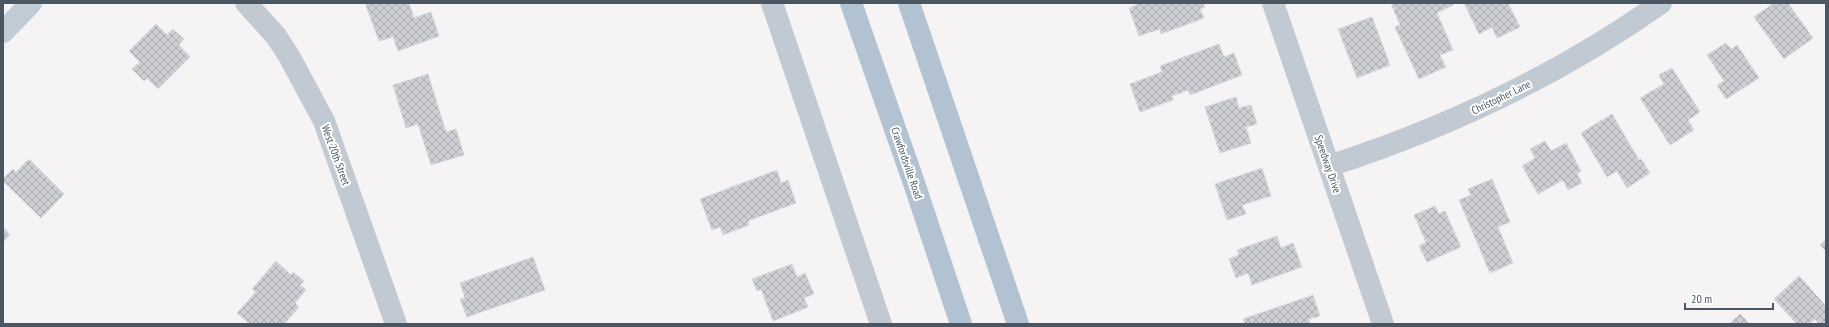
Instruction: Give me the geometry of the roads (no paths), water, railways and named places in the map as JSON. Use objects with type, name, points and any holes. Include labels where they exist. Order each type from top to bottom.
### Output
[{"type":"main road","points":[[3,32],[31,3]]},
{"type":"main road","name":"Crawfordsville Road","points":[[851,3],[914,182],[961,324]]},
{"type":"main road","points":[[909,3],[1018,324]]},
{"type":"street","name":"West 20th Street","points":[[246,3],[276,36],[289,56],[321,115],[396,324]]},
{"type":"street","points":[[772,3],[881,324]]},
{"type":"street","name":"Speedway Drive","points":[[1273,3],[1383,324]]},
{"type":"street","name":"Christopher Lane","points":[[1329,166],[1393,144],[1493,102],[1590,50],[1661,3]]}]
